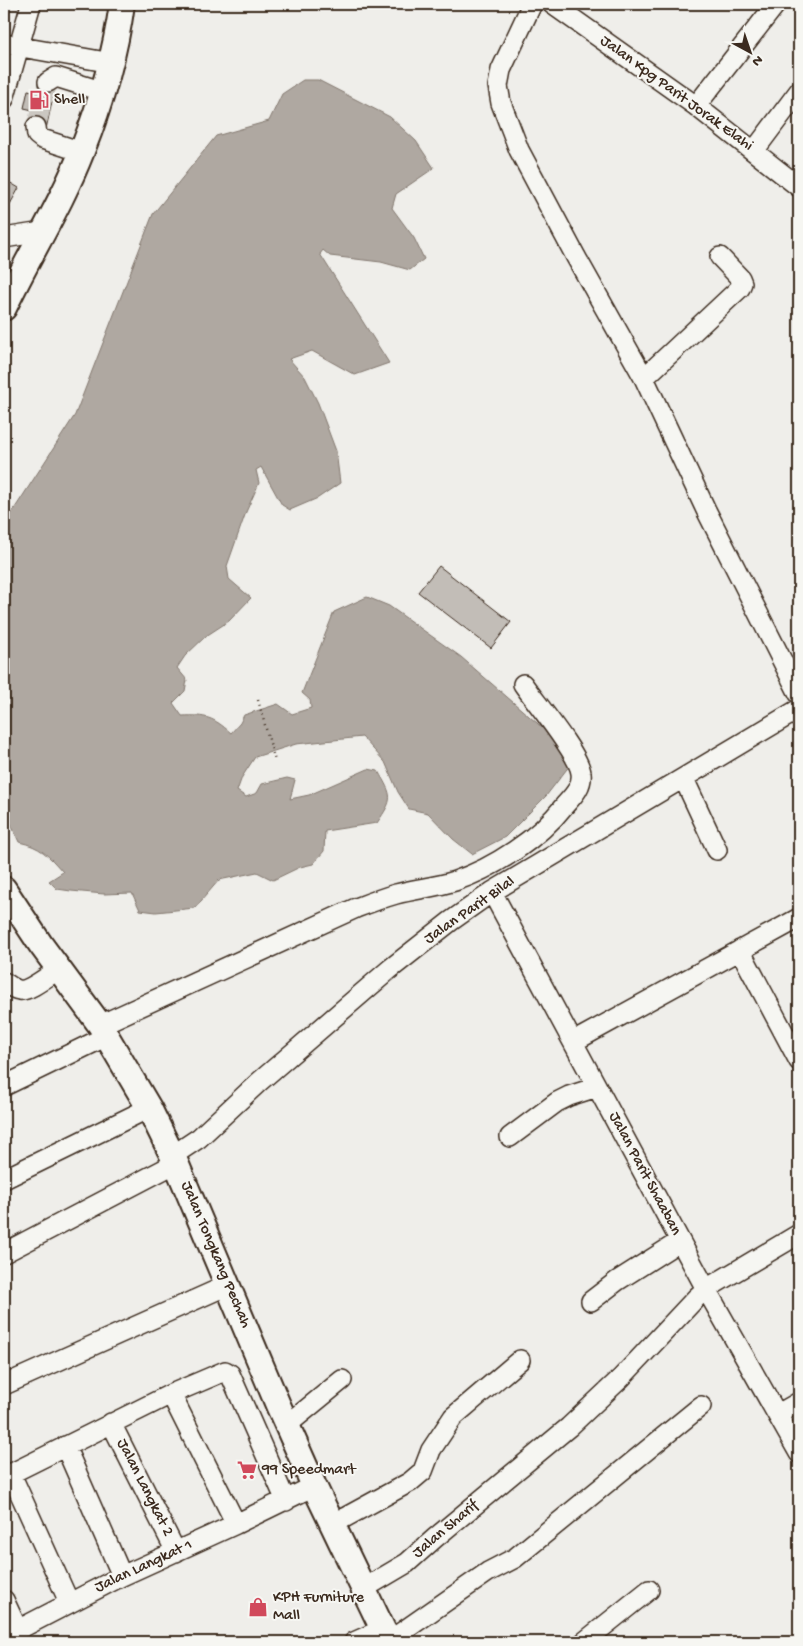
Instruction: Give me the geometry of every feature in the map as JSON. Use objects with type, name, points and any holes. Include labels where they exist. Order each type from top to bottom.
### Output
[{"type":"main road","points":[[4,308],[82,152],[104,92],[112,63],[122,4]]},
{"type":"main road","name":"Jalan Tongkang Pechah","points":[[4,889],[104,1030],[149,1108],[174,1160],[287,1425],[298,1494],[332,1524],[387,1637]]},
{"type":"street","points":[[4,99],[12,46],[31,4]]},
{"type":"street","points":[[532,4],[501,70],[498,86],[501,103],[519,150],[644,378],[706,510],[799,694]]},
{"type":"street","name":"Jalan Kpg Parit Jorak Elahi","points":[[552,4],[700,101],[759,146],[799,187]]},
{"type":"street","points":[[700,101],[776,4]]},
{"type":"street","points":[[12,46],[112,63]]},
{"type":"street","points":[[48,82],[56,77],[104,92]]},
{"type":"street","points":[[759,146],[799,91]]},
{"type":"street","points":[[36,126],[37,135],[42,139],[82,152]]},
{"type":"street","points":[[4,238],[42,232]]},
{"type":"street","points":[[644,378],[740,288],[742,283],[740,278],[720,257]]},
{"type":"street","points":[[4,1086],[104,1030],[356,908],[394,894],[454,881],[480,871],[511,853],[557,816],[578,790],[581,774],[573,753],[523,684]]},
{"type":"street","name":"Jalan Parit Bilal","points":[[4,1253],[174,1160],[259,1082],[390,969],[451,921],[492,892],[799,710]]},
{"type":"street","points":[[684,778],[717,850]]},
{"type":"street","name":"Jalan Parit Shaaban","points":[[492,892],[573,1042],[591,1089],[674,1244],[701,1293],[778,1414],[799,1453]]},
{"type":"street","points":[[573,1042],[799,918]]},
{"type":"street","points":[[740,950],[799,1061]]},
{"type":"street","points":[[4,982],[13,988],[27,989],[59,969]]},
{"type":"street","points":[[510,1137],[557,1102],[591,1089]]},
{"type":"street","points":[[4,1179],[149,1108]]},
{"type":"street","name":"Jalan Sharif","points":[[363,1589],[407,1563],[524,1465],[621,1378],[701,1293],[799,1234]]},
{"type":"street","points":[[591,1301],[617,1280],[674,1244]]},
{"type":"street","points":[[4,1385],[228,1285]]},
{"type":"street","points":[[332,1524],[410,1482],[423,1471],[431,1450],[453,1417],[520,1360]]},
{"type":"street","points":[[69,1602],[7,1476],[171,1394],[220,1372],[225,1371],[230,1374],[298,1494]]},
{"type":"street","points":[[287,1425],[342,1380]]},
{"type":"street","points":[[171,1394],[236,1524]]},
{"type":"street","points":[[778,1414],[799,1402]]},
{"type":"street","points":[[354,1642],[387,1637],[488,1572],[516,1558],[701,1406]]},
{"type":"street","name":"Jalan Langkat 2","points":[[112,1424],[176,1552]]},
{"type":"street","points":[[65,1446],[122,1576]]},
{"type":"street","name":"Jalan Langkat 1","points":[[11,1634],[69,1602],[122,1576],[298,1494]]},
{"type":"street","points":[[584,1642],[648,1590]]},
{"type":"street","points":[[4,1600],[11,1634]]},
{"type":"path","points":[[258,700],[275,761]]},
{"type":"shaded area","points":[[303,80],[318,80],[390,117],[416,141],[434,168],[396,194],[392,208],[414,238],[424,259],[410,270],[381,262],[330,256],[323,250],[320,254],[389,363],[355,375],[312,351],[289,359],[305,377],[318,403],[336,451],[340,483],[318,498],[290,510],[282,505],[261,467],[256,470],[259,483],[246,512],[227,566],[229,579],[251,598],[229,621],[206,636],[185,656],[177,668],[187,680],[185,691],[173,703],[182,716],[209,718],[219,723],[231,733],[244,715],[278,704],[292,714],[311,708],[310,700],[302,693],[334,612],[367,597],[389,606],[461,657],[560,743],[570,765],[546,796],[505,837],[472,854],[453,839],[428,813],[409,809],[398,792],[385,762],[362,737],[296,744],[255,757],[242,777],[237,791],[246,797],[257,793],[262,784],[287,778],[295,780],[290,799],[309,795],[368,769],[378,771],[389,792],[389,802],[377,823],[325,831],[324,851],[313,864],[300,867],[273,880],[257,872],[219,880],[195,908],[156,912],[140,910],[132,893],[104,894],[57,889],[49,881],[63,872],[44,852],[19,842],[4,809],[4,525],[75,415],[153,214],[216,136],[269,121],[282,94]]},
{"type":"building","name":"Shell","points":[[40,80],[56,84],[46,129],[30,125],[33,110],[24,108],[28,90],[37,92]]},
{"type":"building","points":[[4,179],[19,188],[4,215]]},
{"type":"building","points":[[439,566],[511,622],[491,648],[418,592]]},
{"type":"tunnel","points":[[36,127],[48,82]]},
{"type":"place","name":"Shell","points":[[39,100]]},
{"type":"place","name":"99 Speedmart","points":[[247,1470]]},
{"type":"place","name":"KPH Furniture Mall","points":[[258,1607]]}]
